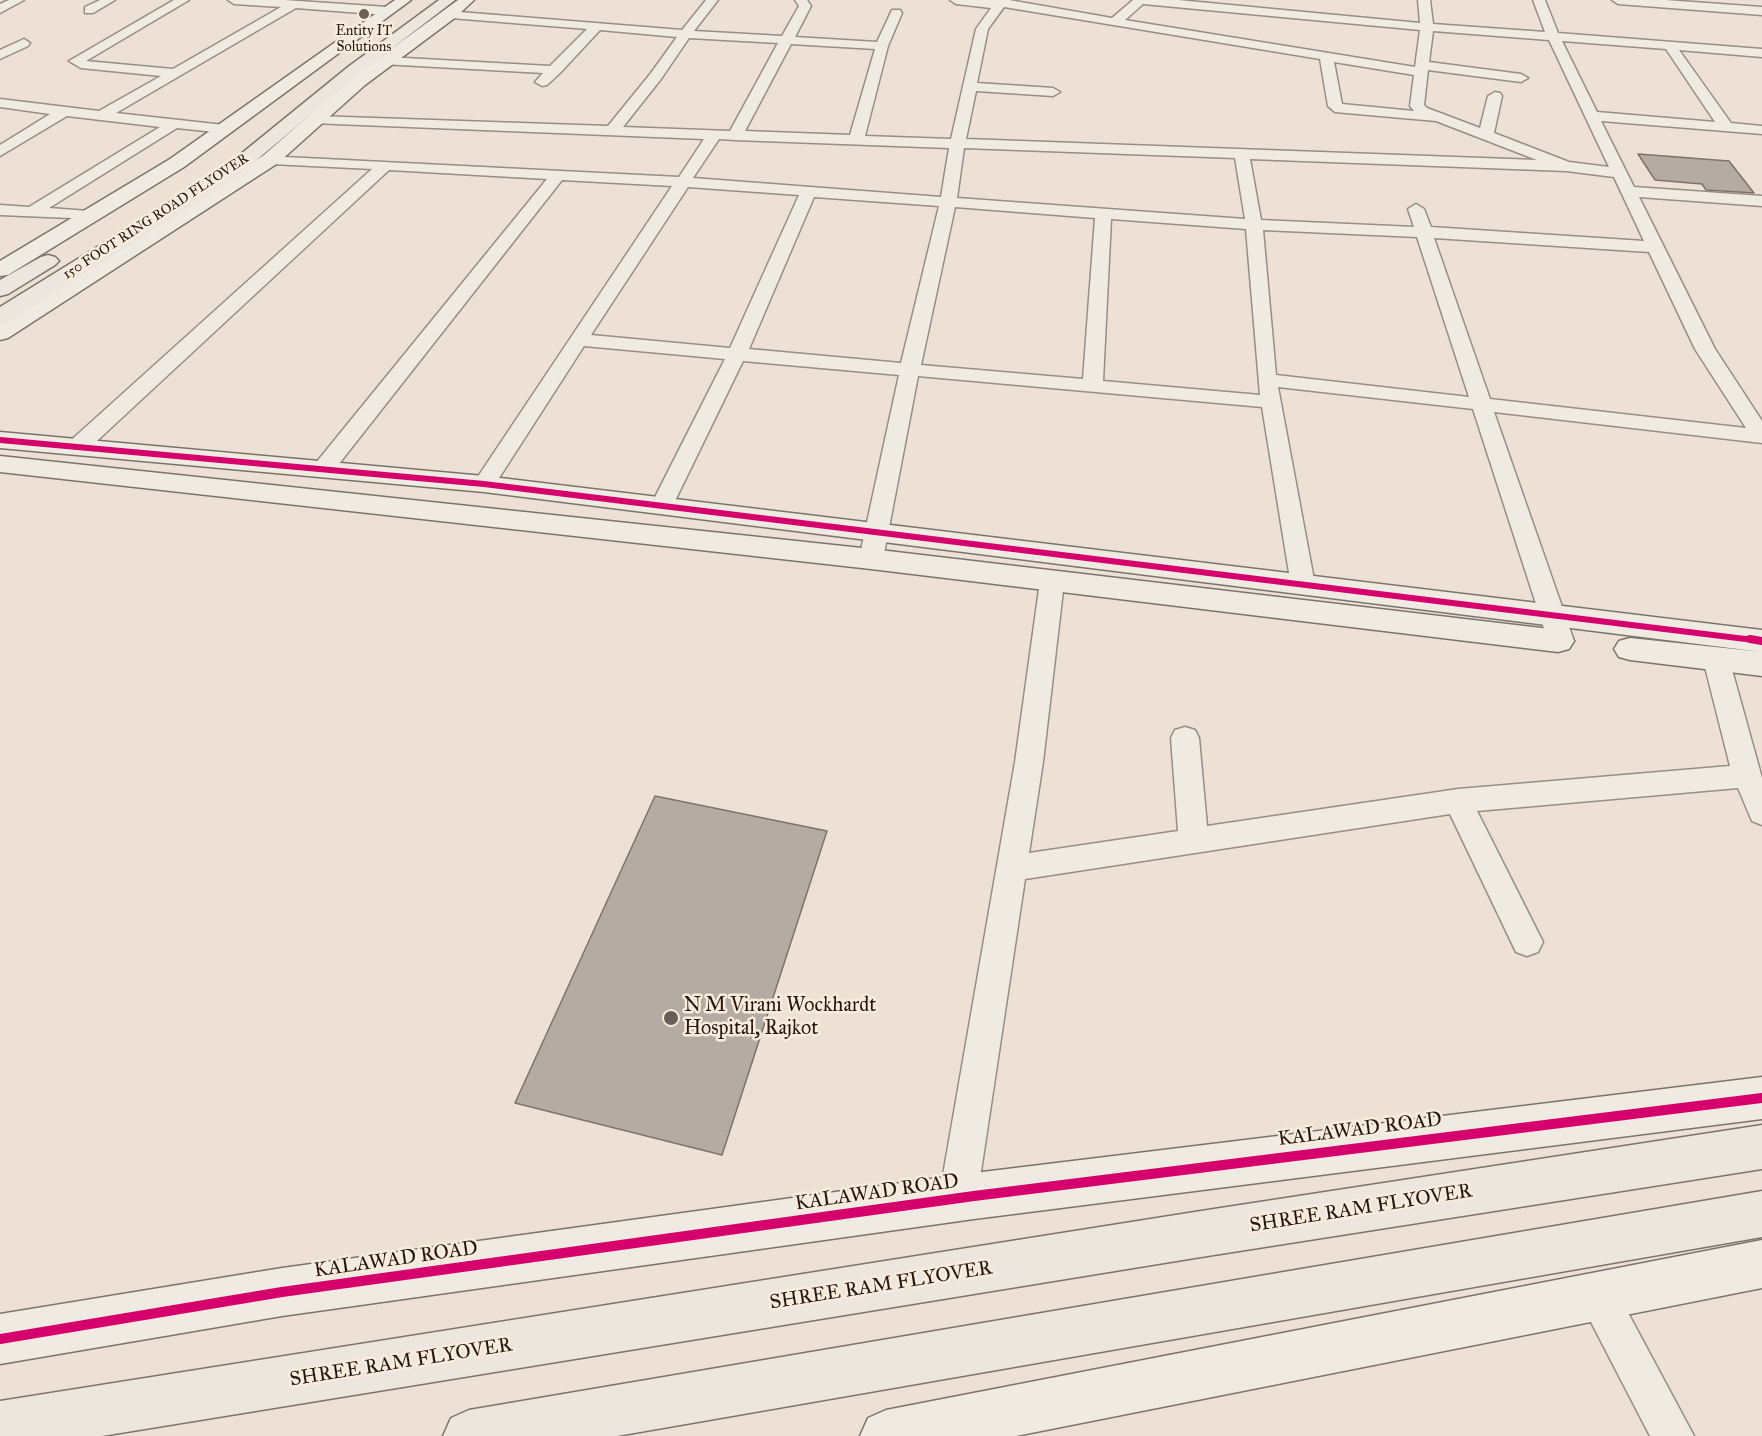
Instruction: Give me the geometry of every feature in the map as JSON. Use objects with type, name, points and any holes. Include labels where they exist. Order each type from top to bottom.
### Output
[{"type":"main road","name":"150 FOOT RING ROAD FLYOVER","points":[[229,136],[283,103],[417,0]]},
{"type":"main road","name":"150 FOOT RING ROAD FLYOVER","points":[[0,317],[227,175],[354,70],[450,7]]},
{"type":"main road","name":"150 FOOT RING ROAD FLYOVER","points":[[0,289],[113,223]]},
{"type":"main road","name":"SHREE RAM FLYOVER","points":[[0,1427],[1213,1232],[1762,1147]]},
{"type":"main road","points":[[469,1436],[1762,1214]]},
{"type":"street","points":[[0,9],[18,0]]},
{"type":"street","points":[[89,10],[109,0]]},
{"type":"street","points":[[175,73],[81,64],[76,61],[183,0]]},
{"type":"street","points":[[234,0],[331,3],[387,11]]},
{"type":"street","points":[[0,270],[177,163],[229,136],[404,0]]},
{"type":"street","points":[[0,333],[271,159],[359,81],[387,61],[450,7],[466,0]]},
{"type":"street","points":[[612,131],[712,0]]},
{"type":"street","points":[[735,136],[784,40],[805,6],[801,0]]},
{"type":"street","points":[[956,0],[1002,3],[1326,56],[1521,78]]},
{"type":"street","points":[[1115,22],[1139,0],[1427,27],[1762,53]]},
{"type":"street","points":[[1424,0],[1427,27],[1417,106],[1435,117],[1566,165]]},
{"type":"street","points":[[1539,0],[1553,36],[1594,116],[1705,349],[1762,436]]},
{"type":"street","points":[[1618,0],[1762,11]]},
{"type":"street","points":[[101,116],[288,3]]},
{"type":"street","points":[[874,545],[910,369],[948,202],[982,29],[1002,3]]},
{"type":"street","points":[[450,7],[597,26],[685,34],[882,46]]},
{"type":"street","points":[[856,140],[882,46],[896,13]]},
{"type":"street","points":[[540,86],[597,26]]},
{"type":"street","points":[[0,55],[24,43]]},
{"type":"street","points":[[1669,45],[1727,128]]},
{"type":"street","points":[[1326,56],[1335,106],[1340,109],[1435,117]]},
{"type":"street","points":[[387,61],[555,70]]},
{"type":"street","points":[[970,87],[1053,92]]},
{"type":"street","points":[[1486,136],[1495,96]]},
{"type":"street","points":[[0,103],[174,124],[229,136]]},
{"type":"street","points":[[0,152],[63,112]]},
{"type":"street","points":[[1594,116],[1762,130]]},
{"type":"street","points":[[316,120],[1566,165],[1621,173]]},
{"type":"street","points":[[32,212],[174,124]]},
{"type":"street","points":[[484,484],[714,135]]},
{"type":"street","points":[[1242,154],[1254,225],[1270,402],[1303,585]]},
{"type":"street","points":[[271,159],[683,182],[1254,225],[1423,232],[1656,247]]},
{"type":"street","points":[[77,447],[386,165]]},
{"type":"street","points":[[323,469],[558,175]]},
{"type":"street","points":[[1629,191],[1762,201]]},
{"type":"street","points":[[662,505],[737,354],[808,192]]},
{"type":"street","points":[[1416,209],[1556,629]]},
{"type":"street","points":[[0,210],[89,216]]},
{"type":"street","points":[[1093,386],[1102,214]]},
{"type":"street","points":[[579,340],[1270,402]]},
{"type":"street","points":[[1267,380],[1762,436]]},
{"type":"street","points":[[0,440],[484,484],[662,505],[874,545],[1052,582],[1556,629],[1762,641]]},
{"type":"street","points":[[0,464],[1303,585],[1716,659],[1762,664]]},
{"type":"street","points":[[958,1198],[1029,762],[1052,582]]},
{"type":"street","points":[[1716,659],[1747,776],[1762,813]]},
{"type":"street","points":[[1185,738],[1193,841]]},
{"type":"street","points":[[1012,868],[1458,801],[1747,776]]},
{"type":"street","points":[[1458,801],[1527,942]]},
{"type":"street","name":"KALAWAD ROAD","points":[[0,1339],[282,1292],[958,1198],[1762,1098]]},
{"type":"street","points":[[886,1436],[964,1429],[1597,1295],[1762,1264]]},
{"type":"street","points":[[1597,1295],[1673,1436]]},
{"type":"building","points":[[1638,154],[1729,161],[1754,193],[1706,190],[1702,184],[1655,180]]},
{"type":"building","points":[[655,796],[827,831],[722,1155],[515,1103]]},
{"type":"cycle path","points":[[0,440],[484,484],[1762,641]]},
{"type":"cycle path","points":[[0,1339],[282,1292],[974,1196],[1762,1098]]},
{"type":"place","name":"Entity IT Solutions","points":[[364,14]]},
{"type":"place","name":"N M Virani Wockhardt Hospital, Rajkot","points":[[671,1018]]}]
